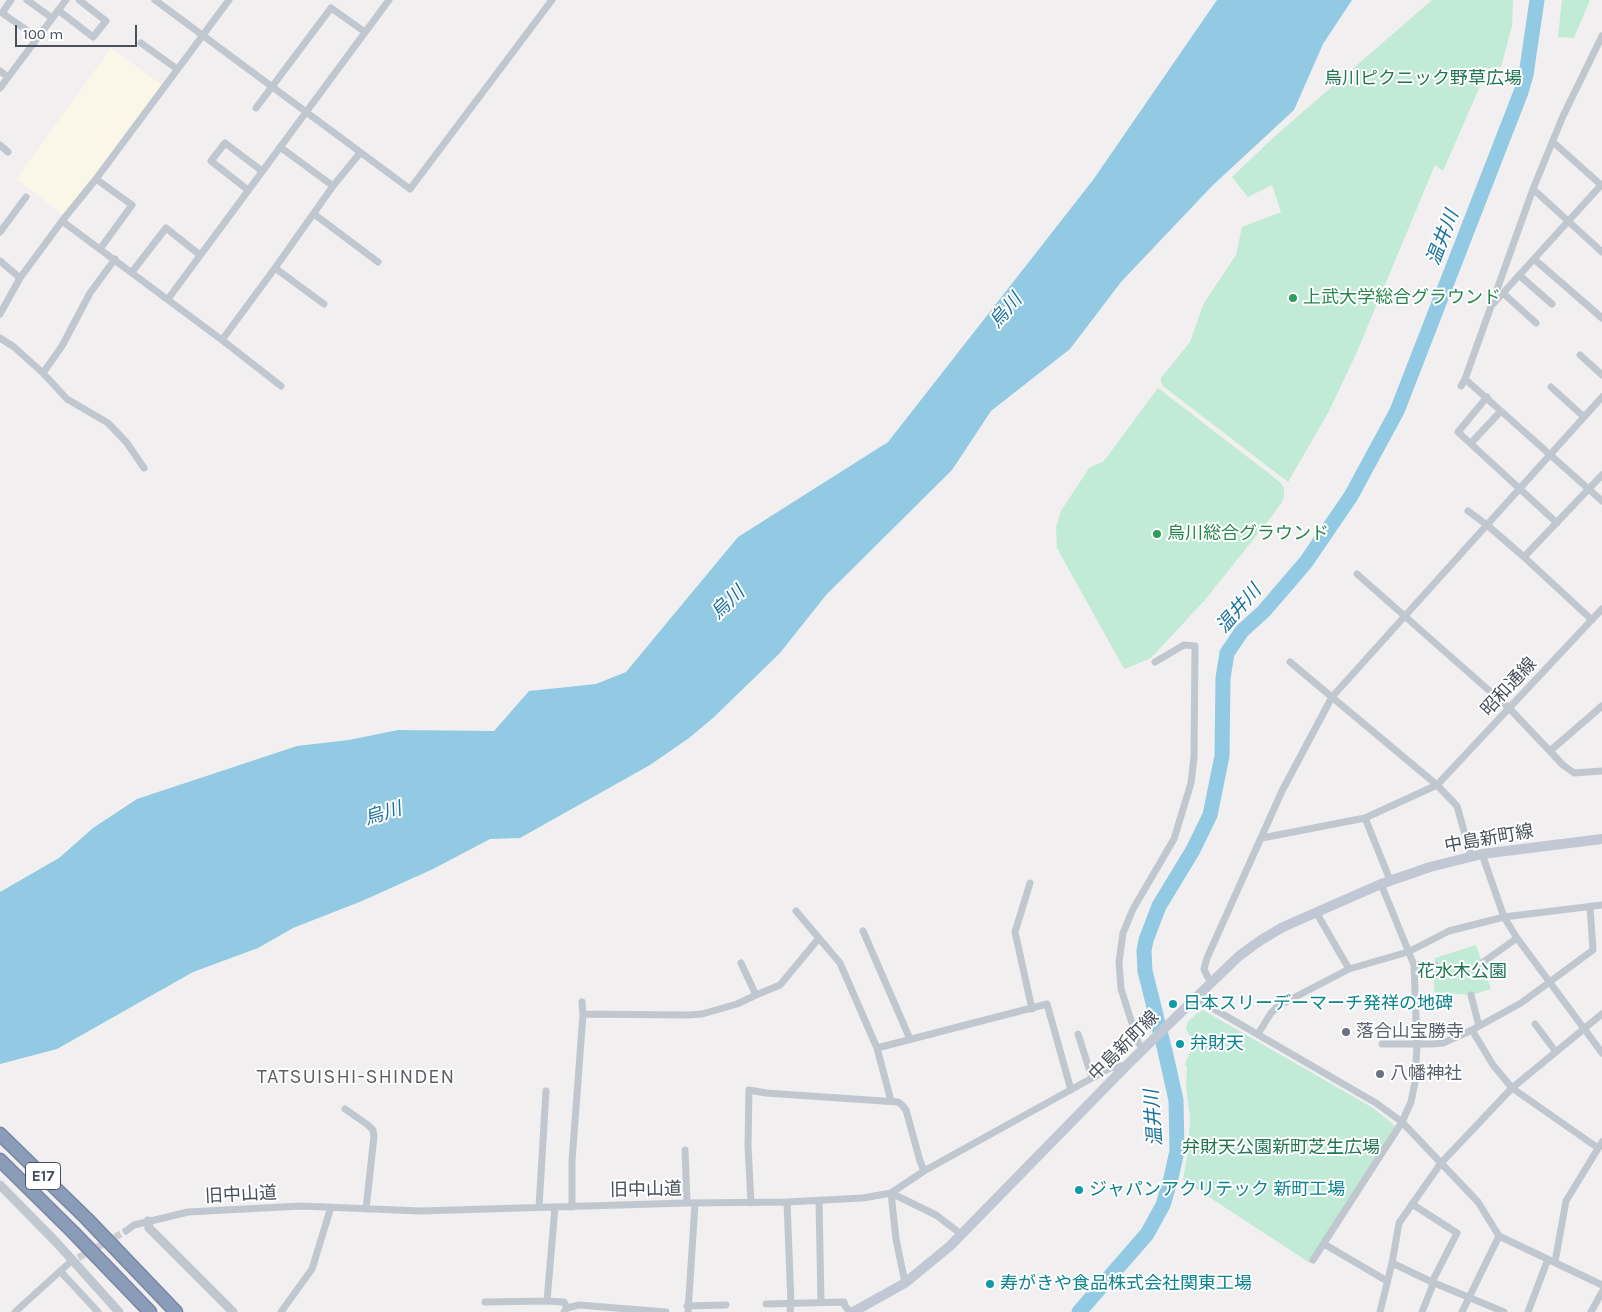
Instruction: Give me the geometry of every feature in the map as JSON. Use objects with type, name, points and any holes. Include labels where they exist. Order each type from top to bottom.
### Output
[{"type":"highway","name":"E17","points":[[0,1134],[87,1219],[174,1310]]},
{"type":"highway","name":"E17","points":[[0,1160],[150,1312]]},
{"type":"main road","name":"中島新町線","points":[[852,1312],[905,1283],[937,1257],[1195,998],[1239,956],[1260,940],[1283,927],[1385,882],[1471,856],[1602,839]]},
{"type":"street","points":[[12,0],[2,13],[38,38]]},
{"type":"street","points":[[27,0],[52,18]]},
{"type":"street","points":[[0,88],[66,0]]},
{"type":"street","points":[[58,10],[93,37],[106,21],[79,0]]},
{"type":"street","points":[[155,0],[410,189],[552,0]]},
{"type":"street","points":[[0,314],[20,278],[229,0]]},
{"type":"street","points":[[168,299],[389,0]]},
{"type":"street","points":[[256,108],[331,8],[365,32]]},
{"type":"street","points":[[1461,386],[1533,189],[1563,116],[1602,36]]},
{"type":"street","points":[[140,43],[177,70]]},
{"type":"street","points":[[0,71],[8,77]]},
{"type":"street","points":[[1490,308],[1602,184],[1552,142]]},
{"type":"street","points":[[248,190],[211,161],[224,143],[262,171]]},
{"type":"street","points":[[0,145],[8,152]]},
{"type":"street","points":[[280,147],[333,186]]},
{"type":"street","points":[[222,340],[333,186],[360,153]]},
{"type":"street","points":[[96,179],[132,206],[100,249]]},
{"type":"street","points":[[1533,189],[1602,252]]},
{"type":"street","points":[[0,232],[26,197]]},
{"type":"street","points":[[314,214],[378,262]]},
{"type":"street","points":[[62,221],[281,386]]},
{"type":"street","points":[[132,272],[166,228],[200,255]]},
{"type":"street","points":[[1534,259],[1602,318]]},
{"type":"street","points":[[43,373],[62,346],[90,293],[115,260]]},
{"type":"street","points":[[0,261],[20,278]]},
{"type":"street","points":[[275,268],[324,304]]},
{"type":"street","points":[[1519,275],[1552,304]]},
{"type":"street","points":[[1503,293],[1536,323]]},
{"type":"street","points":[[0,338],[14,347],[43,373],[67,399],[108,422],[127,443],[144,468]]},
{"type":"street","points":[[1580,355],[1602,375]]},
{"type":"street","points":[[1465,379],[1602,501]]},
{"type":"street","points":[[1551,387],[1584,417]]},
{"type":"street","points":[[1486,397],[1458,432],[1557,522]]},
{"type":"street","points":[[1212,982],[1204,969],[1207,958],[1282,791],[1332,697],[1602,397]]},
{"type":"street","points":[[1471,443],[1501,411]]},
{"type":"street","points":[[1524,557],[1602,475]]},
{"type":"street","points":[[1468,510],[1524,557],[1592,620]]},
{"type":"street","points":[[1357,574],[1510,709],[1562,765],[1574,773],[1602,771]]},
{"type":"street","name":"昭和通線","points":[[1437,785],[1602,609]]},
{"type":"street","points":[[1146,1048],[1138,1042],[1121,989],[1119,962],[1123,933],[1133,909],[1174,839],[1190,782],[1194,757],[1195,646],[1184,646],[1155,662]]},
{"type":"street","points":[[1290,662],[1437,785],[1457,806],[1471,856]]},
{"type":"street","points":[[1550,751],[1602,706]]},
{"type":"street","points":[[1262,838],[1366,818],[1437,785]]},
{"type":"street","points":[[1313,1260],[1402,1122],[1411,1102],[1415,1082],[1417,1044],[1414,965],[1385,882],[1366,818]]},
{"type":"street","points":[[1482,854],[1504,917],[1517,938],[1602,1053]]},
{"type":"street","points":[[1030,883],[1014,932],[1032,1009]]},
{"type":"street","points":[[1258,1034],[1271,1013],[1278,1006],[1349,969],[1408,952],[1449,931],[1504,917],[1602,905]]},
{"type":"street","points":[[1382,1044],[1443,1042],[1472,1030],[1521,1003],[1593,950],[1590,906]]},
{"type":"street","points":[[796,911],[840,963],[877,1048],[890,1101]]},
{"type":"street","points":[[1316,912],[1349,969]]},
{"type":"street","points":[[863,931],[910,1039]]},
{"type":"street","points":[[583,1014],[702,1014],[737,1004],[780,985],[819,938]]},
{"type":"street","points":[[1482,963],[1517,938]]},
{"type":"street","points":[[741,963],[756,994]]},
{"type":"street","points":[[1414,965],[1435,965]]},
{"type":"street","points":[[1471,995],[1479,1026]]},
{"type":"street","points":[[1195,998],[1376,1103],[1402,1122],[1478,1202],[1499,1236],[1602,1284]]},
{"type":"street","points":[[572,1207],[572,1161],[583,1014],[582,1002]]},
{"type":"street","points":[[877,1048],[1047,1004],[1071,1090]]},
{"type":"street","points":[[1380,1312],[1399,1223],[1441,1163],[1512,1088],[1602,1014]]},
{"type":"street","points":[[1535,1024],[1556,1052]]},
{"type":"street","points":[[1472,1030],[1492,1065],[1512,1088],[1600,1145],[1566,1201],[1552,1260],[1528,1312]]},
{"type":"street","points":[[1078,1034],[1092,1078]]},
{"type":"street","name":"旧中山道","points":[[126,1231],[134,1225],[188,1212],[301,1206],[420,1211],[787,1202],[863,1198],[891,1193],[924,1171],[1110,1068],[1127,1065]]},
{"type":"street","points":[[751,1203],[748,1090],[766,1093],[898,1102],[906,1110],[924,1171]]},
{"type":"street","points":[[539,1207],[546,1092]]},
{"type":"street","points":[[345,1109],[373,1130],[374,1136],[366,1208]]},
{"type":"street","points":[[685,1150],[691,1204],[687,1309],[726,1305]]},
{"type":"street","points":[[0,1185],[57,1243],[119,1312]]},
{"type":"street","points":[[891,1193],[936,1215],[961,1234]]},
{"type":"street","points":[[891,1193],[896,1239],[905,1283]]},
{"type":"street","points":[[819,1201],[821,1301]]},
{"type":"street","points":[[787,1202],[790,1312]]},
{"type":"street","points":[[1412,1204],[1457,1233],[1432,1282],[1432,1287],[1422,1312]]},
{"type":"street","points":[[548,1301],[555,1207]]},
{"type":"street","points":[[281,1312],[312,1269],[331,1208]]},
{"type":"street","points":[[148,1221],[149,1228],[233,1312]]},
{"type":"street","points":[[1462,1312],[1499,1236]]},
{"type":"street","points":[[1324,1244],[1387,1281]]},
{"type":"street","points":[[1392,1262],[1432,1282],[1504,1312]]},
{"type":"street","points":[[15,1312],[68,1264]]},
{"type":"street","points":[[60,1271],[98,1312]]},
{"type":"street","points":[[1591,1312],[1602,1292]]},
{"type":"street","points":[[485,1302],[548,1301],[564,1302],[566,1310],[579,1305],[666,1312]]},
{"type":"street","points":[[766,1304],[821,1301],[844,1302],[845,1306],[852,1312]]},
{"type":"shaded area","points":[[111,48],[162,85],[64,215],[16,179]]},
{"type":"green space","name":"上武大学総合グラウンド","points":[[1432,0],[1513,0],[1512,26],[1501,67],[1493,67],[1487,70],[1443,171],[1435,165],[1356,354],[1328,413],[1288,482],[1163,386],[1161,378],[1190,342],[1204,303],[1236,255],[1242,227],[1281,212],[1272,185],[1248,197],[1232,177],[1275,136]]},
{"type":"green space","points":[[1562,0],[1590,0],[1574,38],[1558,37]]},
{"type":"green space","name":"烏川総合グラウンド","points":[[1158,388],[1280,482],[1284,488],[1284,496],[1272,516],[1204,601],[1151,658],[1125,669],[1057,548],[1056,527],[1061,511],[1089,468],[1104,461]]},
{"type":"green space","name":"花水木公園","points":[[1476,945],[1491,989],[1471,995],[1434,992],[1435,958]]},
{"type":"green space","name":"弁財天公園新町芝生広場","points":[[1203,1010],[1373,1108],[1396,1128],[1310,1263],[1183,1180],[1188,1150],[1190,1118],[1186,1086],[1187,1067],[1185,1064],[1191,1050],[1190,1036],[1186,1029],[1187,1023]]},
{"type":"water","name":"烏川","points":[[1217,0],[1352,0],[1323,44],[1294,110],[1212,186],[1121,282],[1070,349],[991,411],[952,470],[826,595],[780,653],[713,718],[689,738],[650,765],[520,838],[490,839],[433,869],[362,901],[293,928],[258,948],[193,972],[57,1049],[0,1064],[0,892],[59,858],[93,828],[137,799],[297,746],[349,740],[398,730],[494,731],[529,691],[596,684],[626,672],[738,537],[888,442],[1093,180]]},
{"type":"waterway","name":"温井川","points":[[1079,1312],[1147,1234],[1163,1205],[1171,1178],[1177,1151],[1176,1100],[1145,971],[1144,951],[1146,940],[1159,906],[1193,850],[1210,815],[1222,756],[1223,678],[1227,653],[1242,631],[1264,611],[1306,562],[1351,496],[1397,411],[1521,92],[1526,75],[1537,0]]},
{"type":"tunnel","points":[[69,1263],[126,1231]]},
{"type":"place","name":"上武大学総合グラウンド","points":[[1293,298]]},
{"type":"place","name":"烏川総合グラウンド","points":[[1157,534]]},
{"type":"place","name":"日本スリーデーマーチ発祥の地碑","points":[[1173,1004]]},
{"type":"place","name":"落合山宝勝寺","points":[[1346,1032]]},
{"type":"place","name":"弁財天","points":[[1180,1044]]},
{"type":"place","name":"八幡神社","points":[[1380,1074]]},
{"type":"place","name":"ジャパンアクリテック 新町工場","points":[[1079,1190]]},
{"type":"place","name":"寿がきや食品株式会社関東工場","points":[[990,1284]]},
{"type":"district","name":"TATSUISHI-SHINDEN","points":[[356,1077]]},
{"type":"park label","name":"烏川ピクニック野草広場","points":[[1423,79]]}]
